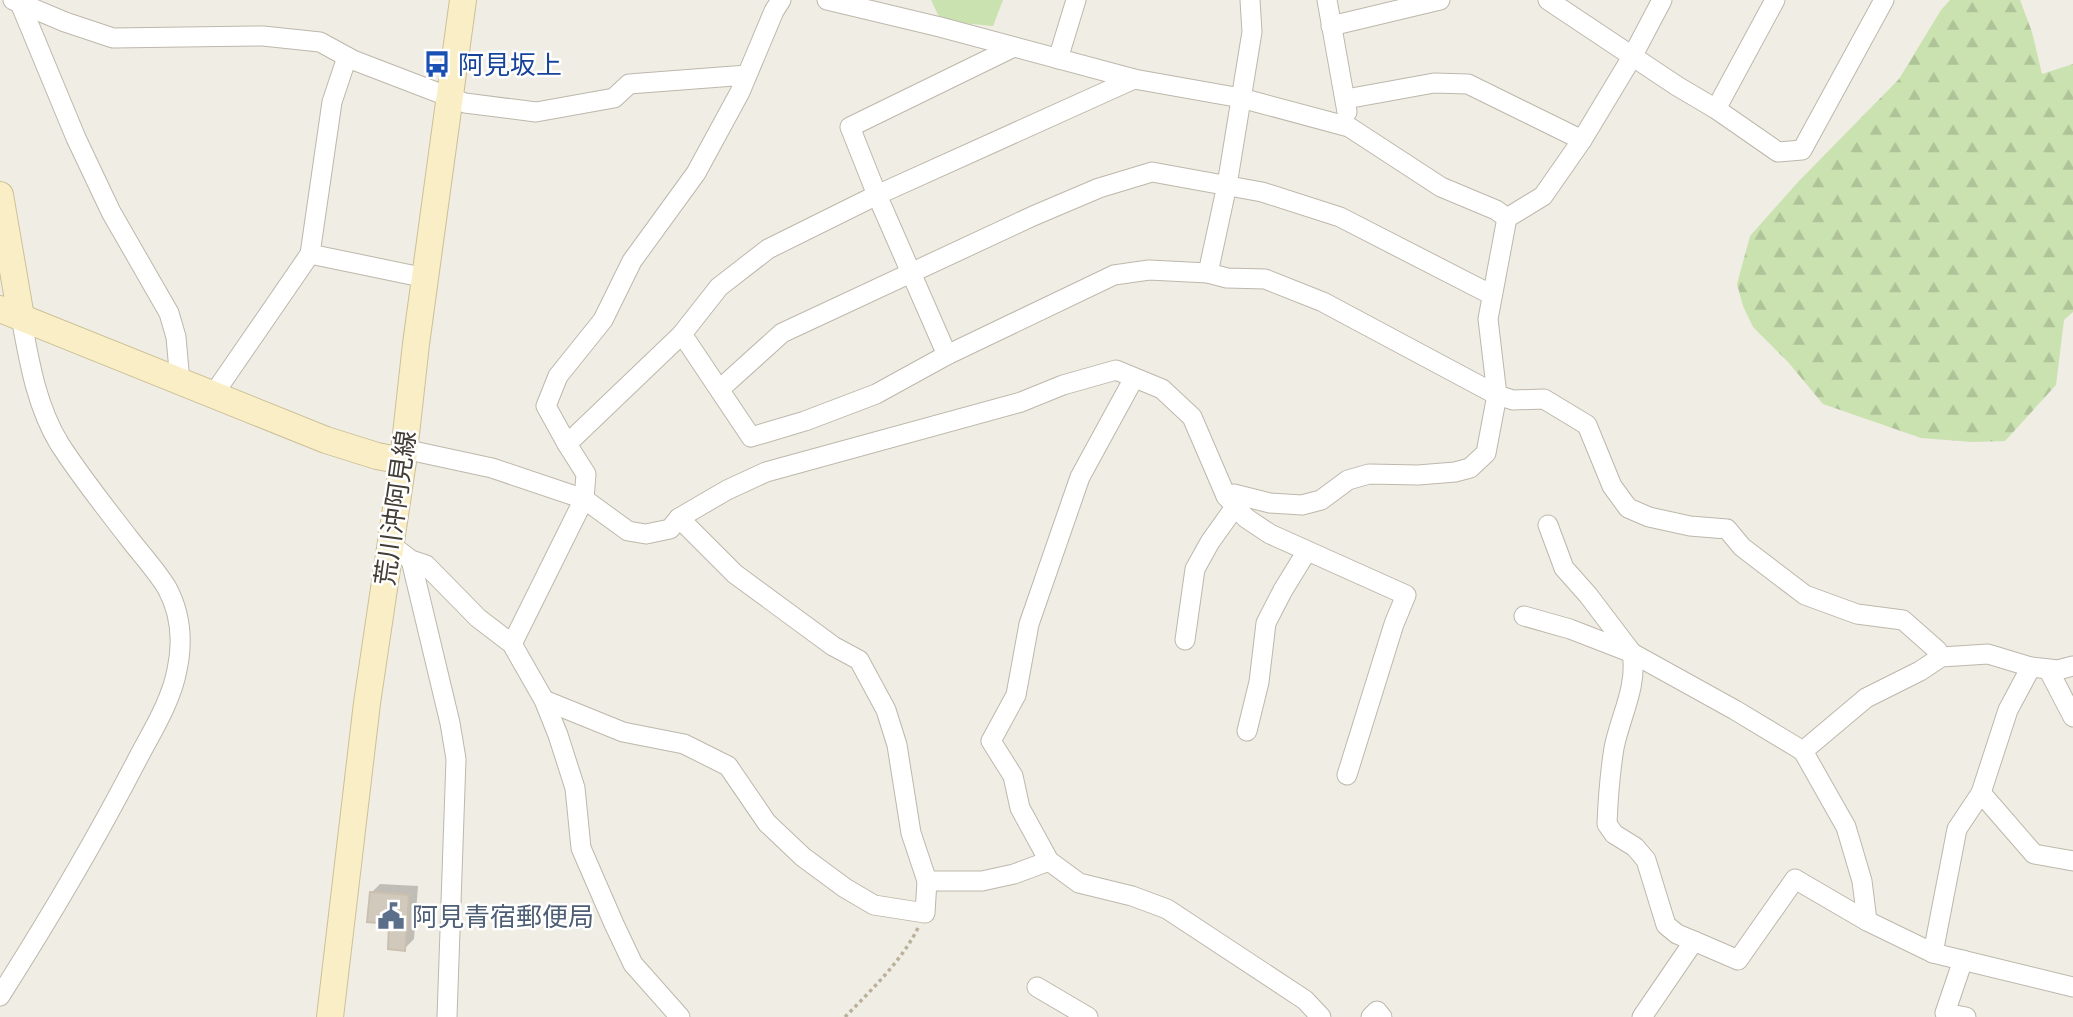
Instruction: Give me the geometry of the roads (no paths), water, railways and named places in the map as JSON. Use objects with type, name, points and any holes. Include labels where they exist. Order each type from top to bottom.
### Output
[{"type":"main road","name":"荒川沖阿見線","points":[[330,1017],[366,717],[401,552],[403,455],[463,0]]},
{"type":"main road","points":[[0,195],[10,313],[326,440],[362,452],[403,455]]},
{"type":"street","points":[[512,644],[584,499],[586,474],[546,406],[558,376],[603,320],[632,261],[696,173],[747,75],[781,0]]},
{"type":"street","points":[[827,0],[1134,79],[1241,98],[1349,127],[1441,187],[1496,210],[1507,218]]},
{"type":"street","points":[[1058,58],[1076,0]]},
{"type":"street","points":[[1208,273],[1227,185],[1252,32],[1250,0]]},
{"type":"street","points":[[1327,0],[1349,127]]},
{"type":"street","points":[[1331,26],[1440,0]]},
{"type":"street","points":[[1185,640],[1195,569],[1234,494],[1270,503],[1302,505],[1321,500],[1348,480],[1369,474],[1418,475],[1455,472],[1470,468],[1486,453],[1497,395],[1488,318],[1507,218],[1543,196],[1582,141],[1662,0]]},
{"type":"street","points":[[1716,109],[1775,0]]},
{"type":"street","points":[[1553,1],[1632,57],[1716,109],[1778,152],[1802,150],[1884,0]]},
{"type":"street","points":[[17,1],[65,22],[113,38],[263,36],[320,42],[347,57],[464,103],[536,112],[614,98],[629,85],[747,75]]},
{"type":"street","points":[[17,1],[111,212],[169,313],[176,337],[180,382]]},
{"type":"street","points":[[947,355],[850,127],[1014,47]]},
{"type":"street","points":[[213,396],[310,254],[332,102],[347,57]]},
{"type":"street","points":[[567,444],[682,334],[719,287],[768,248],[877,195],[1134,79]]},
{"type":"street","points":[[1346,99],[1434,83],[1468,84],[1582,141]]},
{"type":"street","points":[[720,389],[782,333],[1100,188],[1152,172],[1262,192],[1340,217],[1492,295]]},
{"type":"street","points":[[310,254],[426,278]]},
{"type":"street","points":[[682,334],[751,437],[805,421],[876,394],[947,355],[1114,275],[1149,270],[1265,279],[1322,302],[1497,395],[1513,400],[1544,399],[1587,425],[1612,486],[1628,508],[1649,517],[1690,526],[1727,529],[1742,547],[1805,595],[1857,614],[1903,620],[1937,650],[1941,657]]},
{"type":"street","points":[[0,996],[78,870],[165,707],[177,674],[181,643],[177,614],[167,589],[58,441],[43,410],[10,313]]},
{"type":"street","points":[[403,455],[492,468],[584,499],[628,531],[646,534],[670,529],[679,518],[727,490],[766,472],[1021,402],[1062,385],[1116,370],[1162,389],[1192,417],[1231,501],[1246,518],[1270,534],[1406,596],[1394,624],[1347,775]]},
{"type":"street","points":[[1134,378],[1080,477],[1028,624],[1016,695],[991,741],[1013,776],[1020,808],[1049,861],[1079,883],[1132,896],[1167,909],[1305,1000],[1321,1017]]},
{"type":"street","points":[[544,700],[623,732],[684,744],[728,766],[767,823],[803,857],[845,888],[874,905],[925,914],[927,881],[911,833],[897,745],[886,710],[859,660],[833,646],[735,574],[679,518]]},
{"type":"street","points":[[1548,525],[1564,568],[1632,653],[1634,665],[1628,699],[1614,747],[1606,824],[1614,834],[1635,847],[1646,860],[1666,925],[1676,934],[1738,960],[1795,879],[1867,921],[1933,953],[2073,987]]},
{"type":"street","points":[[1247,731],[1259,682],[1266,623],[1307,551]]},
{"type":"street","points":[[401,552],[426,565],[478,618],[512,644],[544,700],[558,735],[575,788],[581,848],[633,964],[680,1017]]},
{"type":"street","points":[[401,552],[450,723],[456,759],[447,1017]]},
{"type":"street","points":[[1524,616],[1570,629],[1632,653],[1803,751],[1846,827],[1862,881],[1867,921]]},
{"type":"street","points":[[1803,751],[1866,698],[1920,671],[1941,657],[1989,654],[2040,668],[2058,670],[2073,666]]},
{"type":"street","points":[[2040,668],[2073,717]]},
{"type":"street","points":[[1933,953],[1957,829],[1981,793],[2008,709],[2040,668]]},
{"type":"street","points":[[1981,793],[2034,854],[2073,861]]},
{"type":"street","points":[[927,881],[982,881],[1014,874],[1049,861]]},
{"type":"street","points":[[1642,1017],[1694,941]]},
{"type":"street","points":[[1962,960],[1945,1013],[1966,1017]]},
{"type":"street","points":[[1037,987],[1088,1017]]},
{"type":"street","points":[[1371,1017],[1377,1012],[1382,1017]]},
{"type":"place","name":"阿見坂上","points":[[437,64]]},
{"type":"place","name":"阿見青宿郵便局","points":[[391,916]]}]
